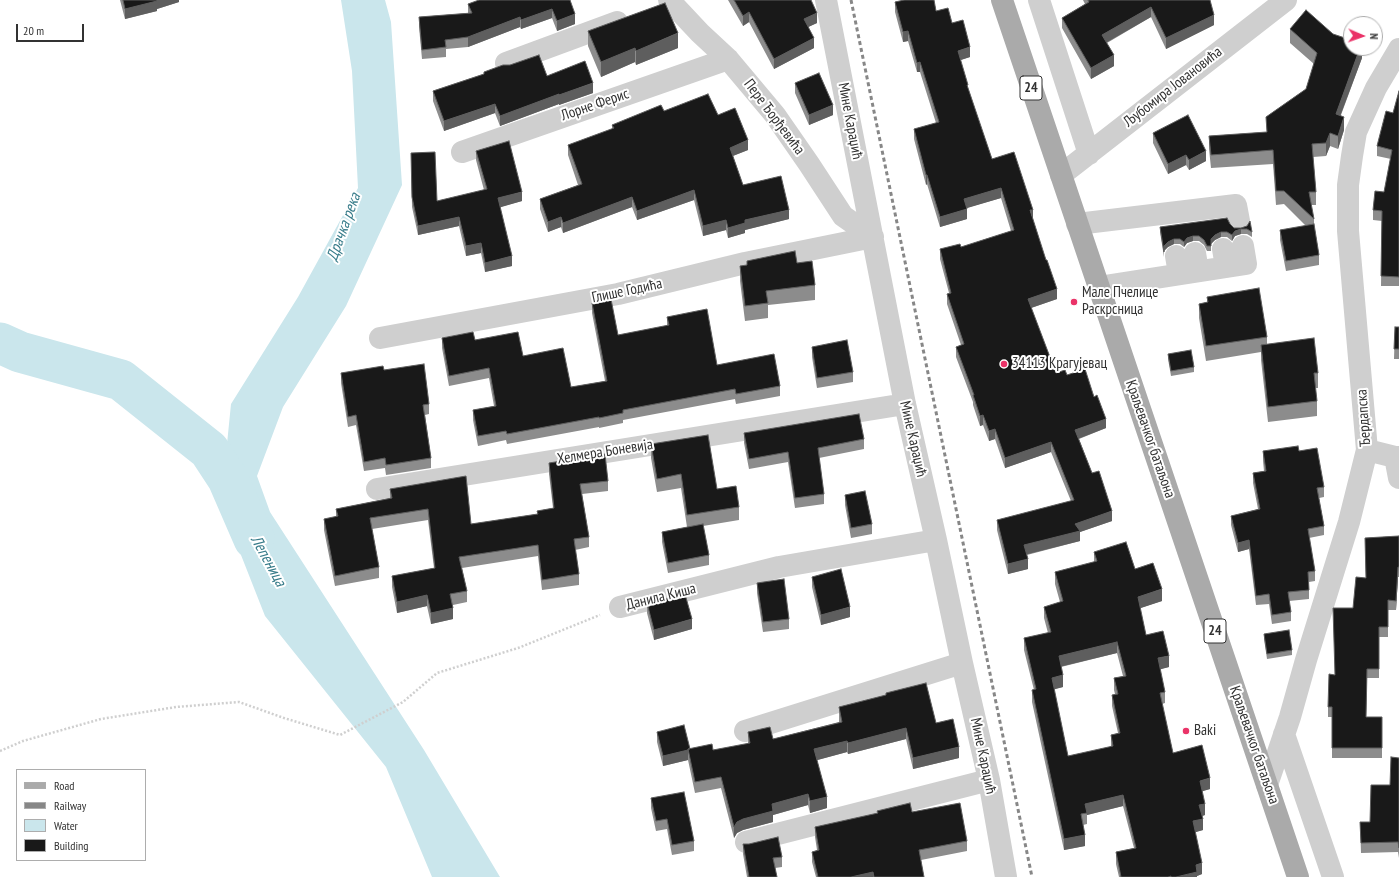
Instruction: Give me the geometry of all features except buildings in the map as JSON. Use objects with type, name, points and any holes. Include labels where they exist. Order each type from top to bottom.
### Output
[{"type":"main road","name":"Краљевачког батаљона","points":[[1002,0],[1298,877]]},
{"type":"street","name":"Мине Караџић","points":[[826,0],[905,404],[988,780],[1006,877]]},
{"type":"street","points":[[1039,0],[1089,154]]},
{"type":"street","name":"Љубомира Јовановића","points":[[1061,175],[1286,0]]},
{"type":"street","name":"Пере Ђорђевића","points":[[670,1],[700,33],[728,59],[775,115],[843,216],[873,237]]},
{"type":"street","points":[[506,63],[670,1]]},
{"type":"street","name":"Ђердапска","points":[[1267,785],[1349,522],[1367,450],[1348,230],[1348,184],[1356,132],[1376,88],[1399,49]]},
{"type":"street","name":"Лорне Ферис","points":[[462,152],[728,59]]},
{"type":"street","points":[[1077,224],[1225,218]]},
{"type":"street","name":"Глише Годића","points":[[380,338],[618,294],[745,263],[873,237]]},
{"type":"street","points":[[1098,287],[1231,254]]},
{"type":"street","name":"Хелмера Боневија","points":[[377,489],[905,404]]},
{"type":"street","points":[[1367,450],[1398,464]]},
{"type":"street","name":"Данила Киша","points":[[620,607],[779,567],[936,540]]},
{"type":"street","points":[[745,732],[962,663]]},
{"type":"street","points":[[1284,734],[1333,877]]},
{"type":"street","points":[[746,842],[988,780]]},
{"type":"path","name":"Данила Киша","points":[[0,750],[23,741],[101,719],[176,707],[239,702],[284,718],[340,735],[403,702],[437,673],[518,648],[620,607]]},
{"type":"water","points":[[341,0],[385,0],[391,22],[402,185],[346,306],[283,407],[257,476],[270,512],[424,750],[500,877],[432,877],[386,767],[265,616],[217,494],[239,484],[225,464],[231,404],[298,297],[358,188],[352,71]]},
{"type":"waterway","name":"Лепеница","points":[[0,343],[20,352],[121,380],[209,450],[228,479],[254,539]]},
{"type":"waterway","name":"Драчка река","points":[[228,479],[232,462]]},
{"type":"railway","points":[[851,0],[1032,877]]},
{"type":"place","name":"Мале Пчелице Раскрсница","points":[[1074,302]]},
{"type":"place","name":"34113 Крагујевац","points":[[1004,364]]},
{"type":"place","name":"Baki","points":[[1186,731]]}]
